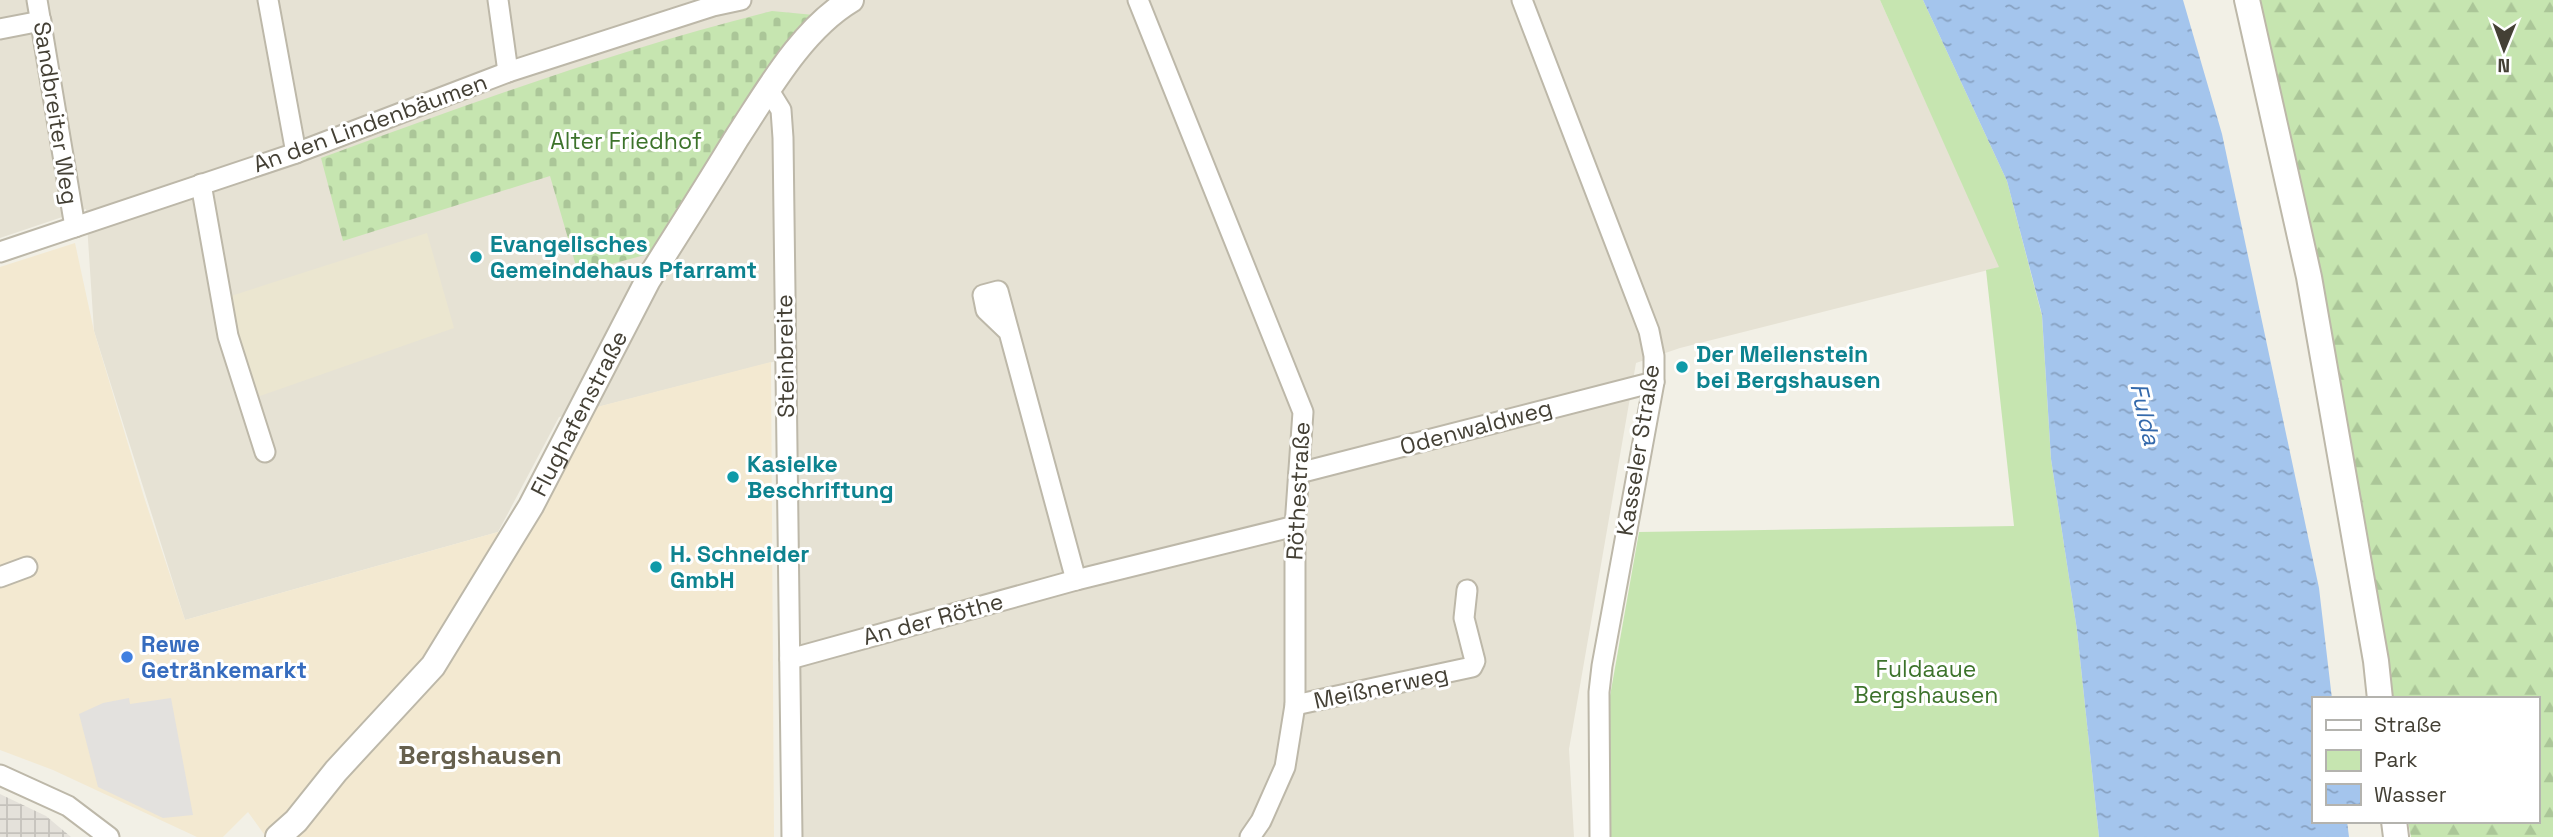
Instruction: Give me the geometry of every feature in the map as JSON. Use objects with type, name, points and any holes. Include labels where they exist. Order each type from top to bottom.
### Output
[{"type":"street","name":"Sandbreiter Weg","points":[[37,0],[75,227]]},
{"type":"street","points":[[268,0],[296,153]]},
{"type":"street","points":[[498,0],[508,72]]},
{"type":"street","name":"An den Lindenbäumen","points":[[0,252],[296,153],[508,72],[713,6],[741,0]]},
{"type":"street","name":"Röthestraße","points":[[1138,0],[1303,412],[1295,526],[1295,705],[1285,768],[1261,821],[1250,837]]},
{"type":"street","name":"Kasseler Straße","points":[[1522,0],[1649,331],[1654,356],[1654,382],[1599,692],[1601,837]]},
{"type":"street","points":[[2247,0],[2309,277],[2381,697]]},
{"type":"street","name":"Flughafenstraße","points":[[287,832],[336,771],[433,666],[531,506],[648,280],[768,89],[796,51],[838,3]]},
{"type":"street","points":[[0,29],[41,21]]},
{"type":"street","name":"Steinbreite","points":[[768,89],[781,110],[783,138],[792,837]]},
{"type":"street","points":[[201,184],[228,336],[265,452]]},
{"type":"street","points":[[1009,332],[1076,580]]},
{"type":"street","name":"Odenwaldweg","points":[[1299,473],[1654,382]]},
{"type":"street","name":"An der Röthe","points":[[790,659],[1076,580],[1295,526]]},
{"type":"street","points":[[0,577],[27,567]]},
{"type":"street","name":"Meißnerweg","points":[[1295,705],[1472,667],[1475,661],[1464,618],[1467,590]]},
{"type":"street","points":[[0,775],[68,806],[109,837]]},
{"type":"shaded area","points":[[0,0],[1880,0],[2000,267],[1680,348],[1636,363],[1569,749],[1574,837],[795,837],[792,357],[559,417],[498,532],[185,620],[94,331],[86,209],[0,238]]},
{"type":"shaded area","points":[[427,233],[454,328],[260,396],[242,354],[231,296]]},
{"type":"shaded area","points":[[75,243],[94,331],[144,497],[185,620],[498,532],[525,542],[593,408],[771,362],[774,837],[266,837],[248,812],[223,837],[197,837],[53,770],[0,750],[0,267]]},
{"type":"shaded area","points":[[129,698],[130,704],[171,698],[193,815],[163,818],[98,787],[79,714],[103,703]]},
{"type":"shaded area","points":[[0,794],[46,816],[71,837],[0,837]]},
{"type":"green space","name":"Fuldaaue Bergshausen","points":[[1880,0],[1923,0],[2007,181],[2042,316],[2051,459],[2077,630],[2099,837],[1611,837],[1607,713],[1639,532],[2014,526],[1986,270],[1999,267]]},
{"type":"green space","points":[[2260,0],[2553,0],[2553,837],[2411,837],[2408,823],[2539,823],[2539,697],[2391,697],[2324,292]]},
{"type":"green space","name":"Alter Friedhof","points":[[772,11],[814,15],[775,58],[740,107],[656,252],[578,273],[550,176],[343,241],[321,158],[601,60]]},
{"type":"water","name":"Fulda","points":[[1923,0],[2183,0],[2222,134],[2319,588],[2332,697],[2312,697],[2312,823],[2347,823],[2349,837],[2099,837],[2077,630],[2051,459],[2042,315],[2007,181]]},
{"type":"place","name":"Evangelisches Gemeindehaus Pfarramt","points":[[476,257]]},
{"type":"place","name":"Der Meilenstein bei Bergshausen","points":[[1682,367]]},
{"type":"place","name":"Kasielke Beschriftung","points":[[733,477]]},
{"type":"place","name":"H. Schneider GmbH","points":[[656,567]]},
{"type":"place","name":"Rewe Getränkemarkt","points":[[127,657]]},
{"type":"district","name":"Bergshausen","points":[[480,755]]}]
